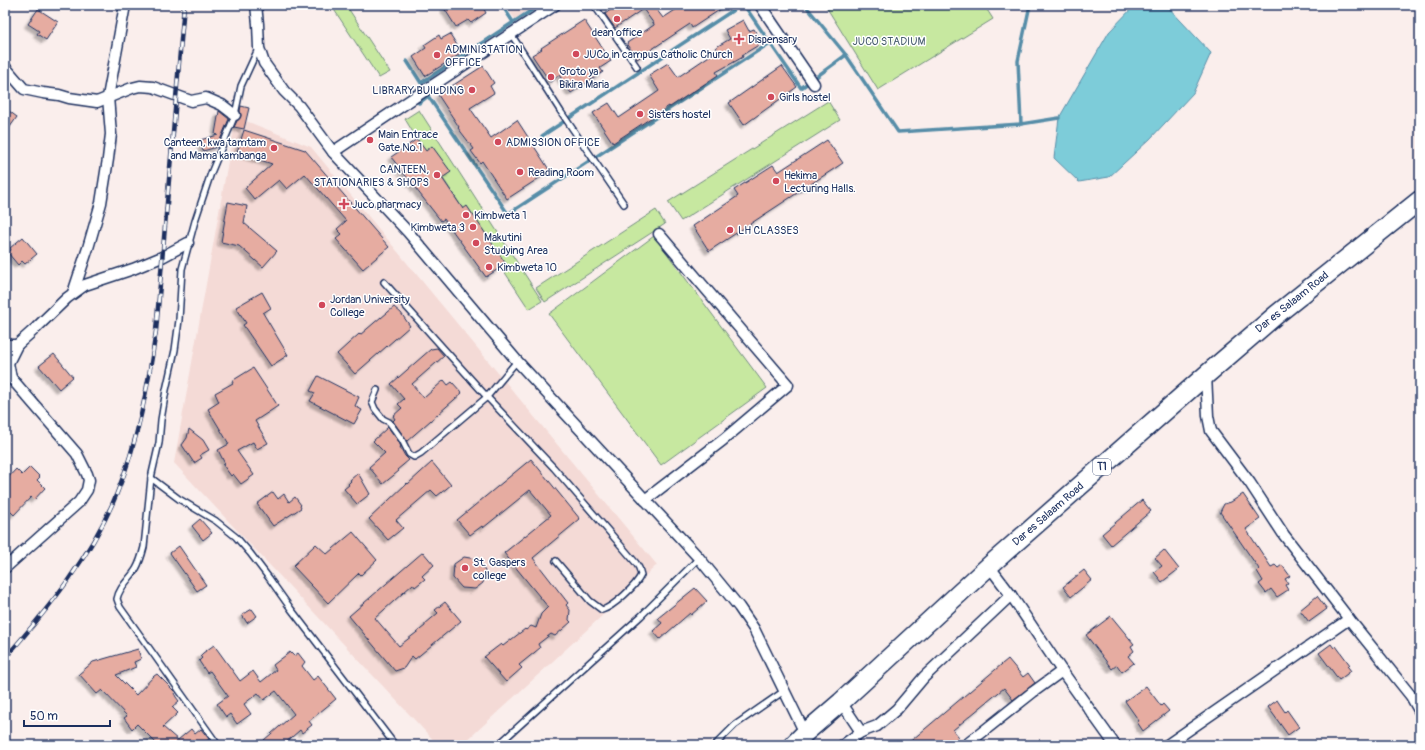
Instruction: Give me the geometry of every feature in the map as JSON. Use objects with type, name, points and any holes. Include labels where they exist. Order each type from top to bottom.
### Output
[{"type":"highway","name":"Dar es Salaam Road","points":[[799,739],[989,566],[1206,375],[1276,315],[1420,200]]},
{"type":"street","points":[[73,293],[101,203],[108,159],[110,134],[108,97],[119,45],[125,5]]},
{"type":"street","points":[[256,5],[259,48],[264,63],[284,91],[299,106],[334,152],[408,232],[517,361],[699,558],[739,607],[754,629],[784,691],[799,739]]},
{"type":"street","points":[[334,152],[555,5]]},
{"type":"street","points":[[760,5],[814,84]]},
{"type":"street","points":[[5,67],[24,89],[43,93],[97,102],[140,86],[153,87],[191,101],[206,98],[222,105],[235,115]]},
{"type":"street","points":[[645,500],[723,440],[788,385],[659,234]]},
{"type":"street","points":[[12,380],[8,363],[16,345],[73,293],[85,284],[133,269],[162,257],[188,243]]},
{"type":"street","points":[[5,345],[16,345]]},
{"type":"street","points":[[5,372],[77,454],[87,474],[88,480],[87,490],[79,502],[5,568]]},
{"type":"street","points":[[1206,375],[1208,416],[1211,431],[1250,483],[1284,535],[1411,696],[1420,712]]},
{"type":"street","points":[[989,566],[1011,595],[1062,671],[1116,745]]},
{"type":"street","points":[[842,745],[861,732],[877,726],[897,709],[924,678],[1011,595]]},
{"type":"street","points":[[1167,745],[1349,619]]},
{"type":"street","points":[[966,745],[1062,671]]},
{"type":"street","points":[[841,702],[861,732]]},
{"type":"lane","points":[[594,5],[637,67]]},
{"type":"lane","points":[[511,34],[561,112],[624,204]]},
{"type":"lane","points":[[218,745],[156,659],[118,602],[118,595],[137,568],[142,557],[144,547],[151,478],[159,444],[165,397],[175,350],[179,320],[182,269],[188,243],[211,173],[235,115],[241,86],[259,48]]},
{"type":"lane","points":[[384,282],[585,503],[636,563],[641,575],[638,580],[615,603],[602,610],[590,601],[556,561]]},
{"type":"lane","points":[[377,390],[372,402],[375,409],[383,419],[389,422],[402,440],[409,454],[414,457],[421,453],[487,397],[517,361]]},
{"type":"lane","points":[[151,478],[179,499],[216,521],[236,537],[269,578],[395,745]]},
{"type":"lane","points":[[498,745],[641,616],[699,558]]},
{"type":"lane","points":[[715,745],[735,725],[784,691]]},
{"type":"shaded area","points":[[505,5],[536,5],[515,19]]},
{"type":"shaded area","name":"Jordan University College","points":[[236,117],[311,147],[657,565],[462,745],[438,745],[174,463]]},
{"type":"green space","points":[[331,5],[346,5],[390,72],[379,78]]},
{"type":"green space","name":"JUCO STADIUM","points":[[825,5],[984,5],[993,19],[878,90]]},
{"type":"green space","points":[[828,101],[840,120],[681,221],[668,202]]},
{"type":"green space","points":[[419,110],[542,301],[529,309],[405,119]]},
{"type":"green space","points":[[656,210],[665,224],[545,302],[536,288]]},
{"type":"green space","points":[[654,236],[767,388],[661,465],[549,314]]},
{"type":"water","points":[[1135,5],[1166,5],[1211,53],[1193,93],[1150,139],[1109,177],[1079,182],[1054,158],[1059,118],[1109,32]]},
{"type":"building","points":[[449,5],[482,5],[486,13],[471,23],[468,20],[456,27],[444,8]]},
{"type":"building","points":[[617,5],[653,5],[663,18],[683,5],[727,5],[692,28],[690,24],[637,59],[627,43],[654,24],[643,9],[615,28],[605,14]]},
{"type":"building","points":[[38,9],[58,22],[46,40],[37,34],[39,31],[28,24]]},
{"type":"building","name":"JUCo in campus Catholic Church","points":[[584,20],[611,61],[600,68],[603,72],[571,93],[559,75],[550,82],[532,55]]},
{"type":"building","points":[[743,20],[749,31],[754,29],[762,43],[742,55],[743,57],[716,72],[718,75],[613,143],[593,113],[609,103],[619,118],[659,91],[649,75],[668,63],[678,77],[718,50],[716,47],[730,39],[725,30]]},
{"type":"building","name":"ADMINISTATION OFFICE","points":[[450,34],[462,53],[425,76],[413,57],[426,48],[424,45],[439,35],[441,39]]},
{"type":"building","points":[[483,66],[494,83],[490,86],[494,93],[470,108],[491,138],[517,120],[550,171],[507,199],[482,161],[480,163],[471,151],[474,149],[458,128],[459,127],[438,95]]},
{"type":"building","name":"Girls hostel","points":[[782,66],[797,87],[744,125],[729,103]]},
{"type":"building","points":[[241,106],[249,108],[244,129],[234,127],[241,116]]},
{"type":"building","points":[[5,108],[17,117],[5,134]]},
{"type":"building","points":[[219,111],[229,119],[217,147],[203,151],[200,140],[218,135],[215,134]]},
{"type":"building","points":[[244,130],[305,150],[389,247],[363,269],[336,239],[342,234],[337,229],[346,221],[305,174],[287,189],[279,180],[255,200],[245,188],[272,164],[237,152]]},
{"type":"building","points":[[417,139],[426,151],[432,146],[451,172],[442,178],[463,209],[467,206],[506,264],[486,277],[444,219],[441,221],[391,157]]},
{"type":"building","points":[[827,140],[843,163],[709,251],[693,226],[738,196],[734,190],[773,165],[778,172]]},
{"type":"building","points":[[228,202],[247,206],[244,223],[277,251],[263,267],[239,246],[221,242]]},
{"type":"building","points":[[23,237],[37,254],[25,264],[22,261],[18,265],[8,253],[11,250],[10,248]]},
{"type":"building","points":[[262,292],[271,308],[263,313],[288,355],[271,366],[243,325],[246,323],[236,307]]},
{"type":"building","points":[[394,307],[401,313],[410,326],[355,374],[337,354],[359,334],[360,335]]},
{"type":"building","points":[[437,348],[444,356],[412,384],[424,398],[444,380],[448,385],[452,382],[462,393],[407,441],[393,421],[395,419],[393,416],[402,408],[398,404],[404,399],[391,384],[431,349]]},
{"type":"building","points":[[54,354],[73,377],[59,389],[39,366]]},
{"type":"building","points":[[253,368],[278,406],[255,421],[268,443],[257,449],[253,442],[237,451],[254,475],[241,484],[233,474],[231,476],[223,465],[225,464],[218,450],[229,444],[208,409],[219,402],[215,393],[233,383],[232,381]]},
{"type":"building","points":[[318,376],[359,397],[355,406],[362,410],[354,424],[310,401],[315,393],[310,391]]},
{"type":"building","points":[[388,427],[399,442],[405,456],[409,460],[397,470],[399,471],[383,484],[369,467],[385,453],[373,441]]},
{"type":"building","points":[[189,429],[203,440],[209,450],[200,455],[202,458],[194,463],[182,445],[187,438]]},
{"type":"building","points":[[531,459],[580,519],[533,558],[568,603],[566,605],[570,610],[569,620],[571,622],[555,636],[551,634],[538,644],[540,648],[519,665],[522,668],[506,682],[484,657],[501,644],[503,646],[525,629],[526,630],[531,626],[536,628],[541,614],[548,607],[504,553],[551,515],[530,490],[483,528],[482,526],[470,535],[457,520]]},
{"type":"building","points":[[432,462],[451,485],[437,496],[431,490],[396,520],[403,528],[388,540],[369,519],[407,483],[408,484]]},
{"type":"building","points":[[30,467],[40,477],[37,480],[45,488],[34,500],[31,497],[14,515],[5,506],[5,481],[16,469],[22,475]]},
{"type":"building","points":[[358,473],[370,494],[357,504],[344,489],[349,485],[350,480]]},
{"type":"building","points":[[273,492],[278,499],[284,494],[289,502],[295,497],[301,505],[301,508],[273,526],[257,504]]},
{"type":"building","points":[[1243,494],[1260,519],[1246,529],[1271,567],[1275,565],[1278,568],[1282,565],[1290,576],[1285,579],[1288,583],[1285,585],[1288,590],[1277,597],[1271,589],[1266,593],[1259,584],[1263,581],[1257,571],[1259,569],[1220,512],[1224,504],[1231,502]]},
{"type":"building","points":[[1142,500],[1151,511],[1111,545],[1102,534]]},
{"type":"building","points":[[200,519],[212,533],[203,540],[192,526]]},
{"type":"building","points":[[353,532],[377,560],[361,575],[359,573],[328,603],[293,566],[316,544],[327,554]]},
{"type":"building","points":[[179,546],[206,585],[197,591],[170,553]]},
{"type":"building","points":[[1164,550],[1179,569],[1162,582],[1154,572],[1162,566],[1155,558]]},
{"type":"building","points":[[423,552],[434,565],[422,576],[425,579],[415,587],[413,584],[375,618],[399,646],[425,626],[425,624],[438,613],[435,610],[445,602],[461,621],[415,659],[412,656],[404,668],[395,671],[349,616]]},
{"type":"building","points":[[464,557],[476,559],[485,571],[483,583],[475,589],[462,588],[453,578],[454,564]]},
{"type":"building","points":[[1084,570],[1092,580],[1071,597],[1063,587]]},
{"type":"building","points":[[695,588],[707,601],[691,615],[690,613],[660,639],[653,631],[662,623],[658,618]]},
{"type":"building","points":[[1317,596],[1327,609],[1309,622],[1300,610]]},
{"type":"building","points":[[252,609],[257,616],[247,623],[242,615]]},
{"type":"building","points":[[1111,616],[1134,644],[1131,646],[1134,651],[1128,656],[1134,663],[1122,672],[1117,665],[1112,669],[1086,635]]},
{"type":"building","points":[[1331,644],[1334,648],[1336,646],[1350,665],[1348,667],[1351,671],[1339,680],[1319,653]]},
{"type":"building","points":[[214,645],[240,681],[253,671],[261,682],[276,670],[273,665],[290,652],[294,656],[298,653],[305,662],[302,666],[313,680],[318,676],[336,699],[309,721],[312,725],[302,733],[300,730],[283,745],[269,745],[264,740],[294,714],[276,691],[264,700],[258,693],[244,704],[251,714],[237,724],[230,714],[226,717],[217,704],[228,696],[210,671],[207,673],[199,661],[202,658],[200,656]]},
{"type":"building","points":[[138,649],[141,659],[134,662],[136,667],[116,675],[136,695],[157,674],[175,692],[174,693],[179,701],[172,707],[178,713],[163,727],[178,740],[191,729],[195,734],[201,729],[209,739],[201,745],[158,745],[137,724],[132,729],[124,718],[127,716],[102,690],[97,694],[79,674],[93,662]]},
{"type":"building","points":[[1008,659],[1023,677],[1028,673],[1035,683],[1013,700],[1004,688],[953,730],[959,737],[948,745],[906,745]]},
{"type":"building","points":[[1146,686],[1161,706],[1163,704],[1169,711],[1143,731],[1137,722],[1139,721],[1125,701]]},
{"type":"building","points":[[1277,700],[1285,712],[1287,710],[1299,727],[1288,735],[1268,707]]},
{"type":"waterway","points":[[502,5],[513,22]]},
{"type":"waterway","points":[[542,136],[741,5]]},
{"type":"waterway","points":[[744,5],[770,43]]},
{"type":"waterway","points":[[805,5],[846,55],[898,132],[1021,124]]},
{"type":"waterway","points":[[1030,5],[1018,61],[1021,124],[1059,118]]},
{"type":"waterway","points":[[407,61],[421,83],[535,8]]},
{"type":"waterway","points":[[412,91],[419,103],[428,96],[508,214],[770,43],[801,88],[846,55]]},
{"type":"railway","points":[[5,658],[38,620],[68,580],[95,538],[117,493],[131,453],[146,393],[156,331],[184,5]]},
{"type":"place","name":"dean office","points":[[617,19]]},
{"type":"place","name":"Dispensary","points":[[739,39]]},
{"type":"place","name":"JUCo in campus Catholic Church","points":[[576,54]]},
{"type":"place","name":"ADMINISTATION OFFICE","points":[[437,55]]},
{"type":"place","name":"Groto ya Bikira Maria","points":[[551,77]]},
{"type":"place","name":"LIBRARY BUILDING","points":[[472,90]]},
{"type":"place","name":"Girls hostel","points":[[771,97]]},
{"type":"place","name":"Sisters hostel","points":[[640,114]]},
{"type":"place","name":"Main Entrace Gate No.1","points":[[370,140]]},
{"type":"place","name":"ADMISSION OFFICE","points":[[498,142]]},
{"type":"place","name":"Canteen, kwa tamtam and Mama kambanga","points":[[274,148]]},
{"type":"place","name":"Reading Room","points":[[520,172]]},
{"type":"place","name":"CANTEEN, STATIONARIES & SHOPS","points":[[437,175]]},
{"type":"place","name":"Hekima Lecturing Halls.","points":[[776,181]]},
{"type":"place","name":"Juco pharmacy","points":[[344,204]]},
{"type":"place","name":"Kimbweta 1","points":[[466,215]]},
{"type":"place","name":"Kimbweta 3","points":[[473,227]]},
{"type":"place","name":"LH CLASSES","points":[[730,230]]},
{"type":"place","name":"Makutini Studying Area","points":[[476,243]]},
{"type":"place","name":"Kimbweta 10","points":[[489,267]]},
{"type":"place","name":"Jordan University College","points":[[322,305]]},
{"type":"place","name":"St. Gaspers college","points":[[465,568]]}]
